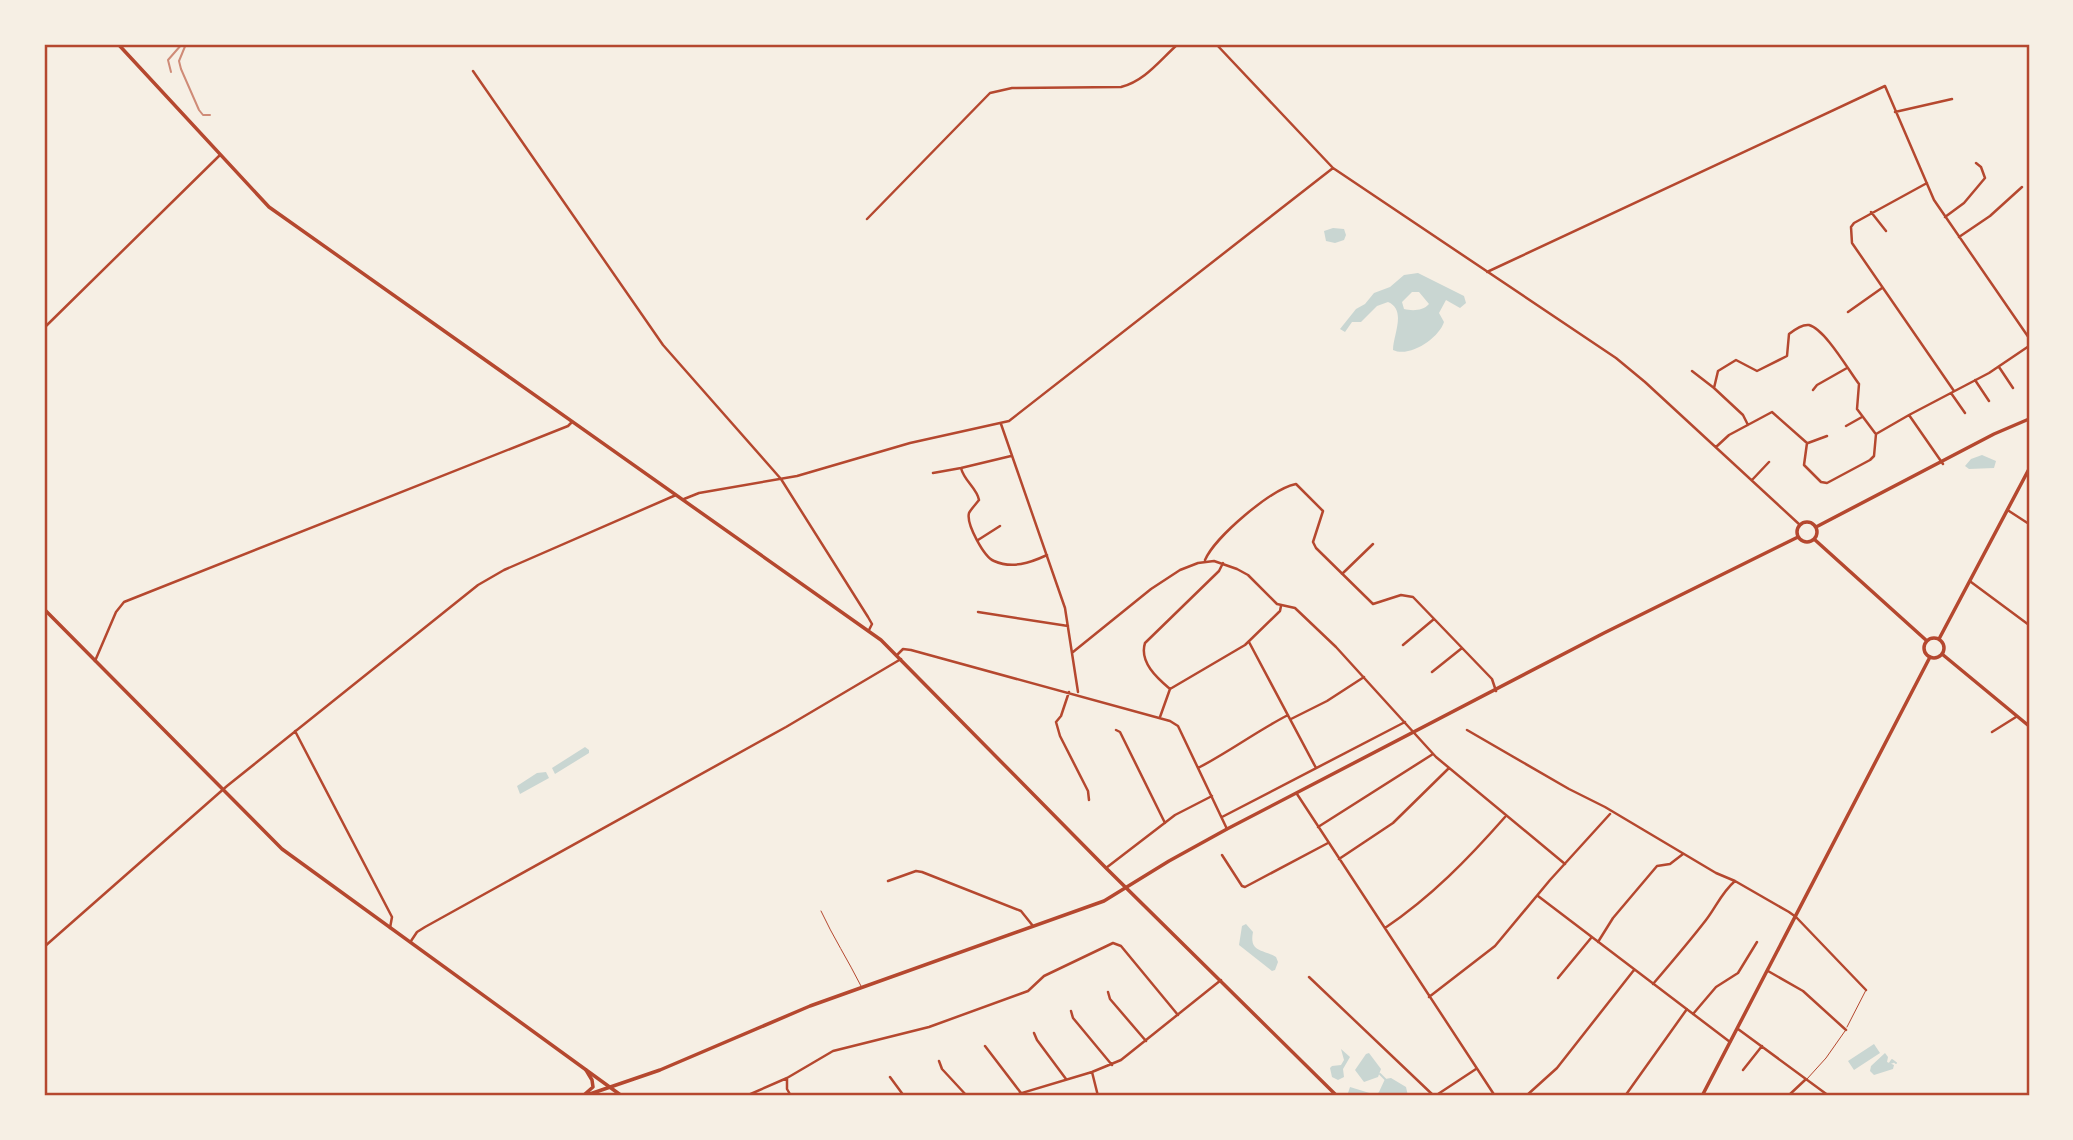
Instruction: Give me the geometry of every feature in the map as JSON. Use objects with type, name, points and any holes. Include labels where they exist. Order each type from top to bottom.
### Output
[{"type":"street","points":[[118,44],[269,207],[869,630],[1337,1096]]},
{"type":"street","points":[[867,219],[988,94],[995,90],[1121,87],[1147,73],[1178,44]]},
{"type":"street","points":[[1216,44],[1333,168],[1635,373],[1800,525]]},
{"type":"street","points":[[473,71],[663,345],[781,479],[868,617],[872,624],[869,630]]},
{"type":"street","points":[[1487,272],[1885,86],[1934,200],[2029,338]]},
{"type":"street","points":[[1895,112],[1952,99]]},
{"type":"street","points":[[44,328],[220,155]]},
{"type":"street","points":[[1945,217],[1964,203],[1984,178],[1983,171],[1976,163]]},
{"type":"street","points":[[683,500],[699,492],[781,479],[910,443],[1001,424],[1017,417],[1333,168]]},
{"type":"street","points":[[1927,183],[1852,225],[1852,243],[1965,413]]},
{"type":"street","points":[[1959,237],[1990,216],[2022,187]]},
{"type":"street","points":[[1871,212],[1886,231]]},
{"type":"street","points":[[1848,312],[1882,288]]},
{"type":"street","points":[[1714,387],[1720,369],[1736,360],[1757,371],[1784,358],[1789,334],[1805,325],[1819,331],[1860,387],[1857,406],[1876,434],[1873,458],[1827,483],[1821,482],[1804,465],[1807,443]]},
{"type":"street","points":[[1876,434],[1999,367],[2029,346]]},
{"type":"street","points":[[1999,367],[2013,388]]},
{"type":"street","points":[[1813,390],[1847,368]]},
{"type":"street","points":[[1692,371],[1714,387],[1743,415],[1748,425]]},
{"type":"street","points":[[1975,380],[1989,401]]},
{"type":"street","points":[[1716,447],[1729,435],[1772,412],[1807,443],[1814,443],[1827,436]]},
{"type":"street","points":[[1909,415],[1942,462]]},
{"type":"street","points":[[1846,426],[1862,417]]},
{"type":"street","points":[[1816,527],[2029,419]]},
{"type":"street","points":[[95,662],[116,612],[124,602],[568,426],[572,422]]},
{"type":"street","points":[[1001,424],[1047,555],[1068,626],[1077,694]]},
{"type":"street","points":[[933,473],[1012,456]]},
{"type":"street","points":[[1752,480],[1769,462]]},
{"type":"street","points":[[961,468],[966,481],[979,496],[970,511],[970,527],[993,561],[1020,565],[1047,555]]},
{"type":"street","points":[[1939,639],[2029,469]]},
{"type":"street","points":[[1205,561],[1212,548],[1246,514],[1280,490],[1292,484],[1300,486],[1323,511],[1314,546],[1373,604],[1407,594],[1413,597],[1492,679],[1496,691]]},
{"type":"street","points":[[44,947],[222,790],[416,633],[493,575],[676,495]]},
{"type":"street","points":[[2008,510],[2029,524]]},
{"type":"street","points":[[1807,522],[1816,527],[1818,532],[1814,539],[1806,542],[1798,537],[1797,530],[1800,525],[1807,522]]},
{"type":"street","points":[[978,540],[1000,526]]},
{"type":"street","points":[[583,1096],[611,1088],[718,1046],[810,1006],[1104,901],[1168,861],[1227,829],[1798,537]]},
{"type":"street","points":[[1814,539],[1927,640]]},
{"type":"street","points":[[1342,574],[1373,544]]},
{"type":"street","points":[[1073,652],[1169,576],[1189,566],[1205,561],[1223,564],[1243,572],[1281,606],[1291,605],[1295,608],[1336,647],[1433,754],[1565,864]]},
{"type":"street","points":[[1170,690],[1152,672],[1143,653],[1145,643],[1223,564]]},
{"type":"street","points":[[1971,582],[2029,625]]},
{"type":"street","points":[[1160,717],[1170,690],[1249,642],[1280,611],[1281,606]]},
{"type":"street","points":[[44,609],[282,849],[622,1096]]},
{"type":"street","points":[[978,612],[1068,626]]},
{"type":"street","points":[[1403,645],[1434,619]]},
{"type":"street","points":[[1927,640],[1939,639],[1944,644],[1942,654],[1930,657]]},
{"type":"street","points":[[1927,640],[1924,649],[1930,657]]},
{"type":"street","points":[[1249,642],[1316,768]]},
{"type":"street","points":[[1432,672],[1462,648]]},
{"type":"street","points":[[897,655],[903,649],[911,650],[1160,717],[1178,726],[1227,829]]},
{"type":"street","points":[[1942,654],[2029,726]]},
{"type":"street","points":[[1702,1096],[1930,657]]},
{"type":"street","points":[[410,942],[417,932],[425,927],[786,727],[901,659]]},
{"type":"street","points":[[1291,719],[1327,701],[1364,677]]},
{"type":"street","points":[[1069,692],[1061,716],[1056,722],[1060,736],[1088,791],[1089,800]]},
{"type":"street","points":[[1198,768],[1289,715]]},
{"type":"street","points":[[1992,732],[2018,716]]},
{"type":"street","points":[[1221,817],[1405,722]]},
{"type":"street","points":[[295,730],[392,917],[390,928]]},
{"type":"street","points":[[1116,730],[1120,732],[1165,823]]},
{"type":"street","points":[[1467,730],[1796,917],[1866,990]]},
{"type":"street","points":[[1318,827],[1433,754]]},
{"type":"street","points":[[1339,859],[1393,822],[1449,768]]},
{"type":"street","points":[[1297,794],[1494,1096]]},
{"type":"street","points":[[1106,868],[1165,823],[1212,796]]},
{"type":"street","points":[[1429,997],[1489,951],[1610,814]]},
{"type":"street","points":[[1385,928],[1409,912],[1449,878],[1506,816]]},
{"type":"street","points":[[1222,855],[1245,887],[1329,843]]},
{"type":"street","points":[[1598,942],[1613,918],[1657,866],[1670,864],[1683,853]]},
{"type":"street","points":[[888,881],[922,872],[1021,911],[1033,926]]},
{"type":"street","points":[[1653,984],[1735,881]]},
{"type":"street","points":[[1538,896],[1730,1042]]},
{"type":"street","points":[[1558,978],[1591,938]]},
{"type":"street","points":[[1693,1014],[1716,987],[1738,973],[1757,942]]},
{"type":"street","points":[[746,1096],[787,1078],[833,1051],[929,1027],[1028,991],[1044,976],[1113,943],[1121,946],[1178,1015]]},
{"type":"street","points":[[1526,1096],[1557,1068],[1634,970]]},
{"type":"street","points":[[1768,971],[1803,991],[1846,1030]]},
{"type":"street","points":[[1309,977],[1435,1096],[1476,1069]]},
{"type":"street","points":[[1012,1096],[1112,1065],[1221,980]]},
{"type":"street","points":[[1108,992],[1110,999],[1146,1041]]},
{"type":"street","points":[[1625,1096],[1687,1009]]},
{"type":"street","points":[[1071,1011],[1073,1018],[1112,1065]]},
{"type":"street","points":[[1738,1029],[1829,1096]]},
{"type":"street","points":[[1034,1033],[1066,1079]]},
{"type":"street","points":[[985,1046],[1021,1093]]},
{"type":"street","points":[[1743,1070],[1762,1046]]},
{"type":"street","points":[[939,1061],[942,1069],[967,1096]]},
{"type":"street","points":[[583,1096],[593,1087],[593,1080],[586,1070]]},
{"type":"street","points":[[1092,1072],[1098,1096]]},
{"type":"street","points":[[890,1077],[904,1096]]},
{"type":"street","points":[[787,1078],[787,1089],[791,1096]]},
{"type":"street","points":[[1788,1096],[1805,1080]]},
{"type":"lane","points":[[821,911],[836,945],[846,955],[862,988]]},
{"type":"lane","points":[[1805,1080],[1826,1058],[1846,1030],[1866,990]]},
{"type":"shaded area","points":[[1344,229],[1344,240],[1335,243],[1326,241],[1324,231]]},
{"type":"shaded area","points":[[1418,273],[1464,296],[1466,303],[1460,308],[1446,300],[1439,313],[1444,322],[1441,328],[1423,345],[1407,351],[1393,350],[1398,317],[1394,306],[1388,302],[1377,306],[1361,322],[1352,322],[1345,332],[1340,329],[1356,309],[1365,304],[1374,293],[1390,287],[1404,275]],"holes":[[[1412,292],[1419,292],[1429,304],[1417,310],[1404,309],[1402,302]]]},
{"type":"shaded area","points":[[1982,455],[1996,461],[1994,468],[1969,469],[1965,466],[1971,459]]},
{"type":"shaded area","points":[[585,747],[589,753],[555,774],[552,768]]},
{"type":"shaded area","points":[[546,772],[549,778],[520,794],[517,786],[537,773]]},
{"type":"shaded area","points":[[1246,924],[1253,932],[1255,947],[1276,957],[1278,962],[1275,970],[1272,971],[1239,945],[1242,926]]},
{"type":"shaded area","points":[[1874,1044],[1880,1053],[1854,1070],[1848,1061]]},
{"type":"shaded area","points":[[1341,1049],[1350,1057],[1343,1069],[1344,1077],[1338,1080],[1332,1077],[1330,1068],[1341,1065],[1344,1060]]},
{"type":"shaded area","points":[[1369,1053],[1381,1069],[1378,1077],[1364,1082],[1355,1070]]},
{"type":"shaded area","points":[[1885,1053],[1887,1062],[1894,1065],[1893,1069],[1874,1075],[1870,1071],[1871,1066]]},
{"type":"shaded area","points":[[1391,1078],[1406,1087],[1408,1096],[1351,1096],[1348,1093],[1350,1087],[1376,1095],[1385,1079]]},
{"type":"waterway","points":[[1893,1062],[1890,1063],[1892,1060],[1896,1063]]},
{"type":"waterway","points":[[1380,1074],[1385,1079]]},
{"type":"railway","points":[[171,72],[168,60],[182,44]]},
{"type":"railway","points":[[186,44],[179,61],[181,69],[199,110],[203,115],[210,115]]}]
